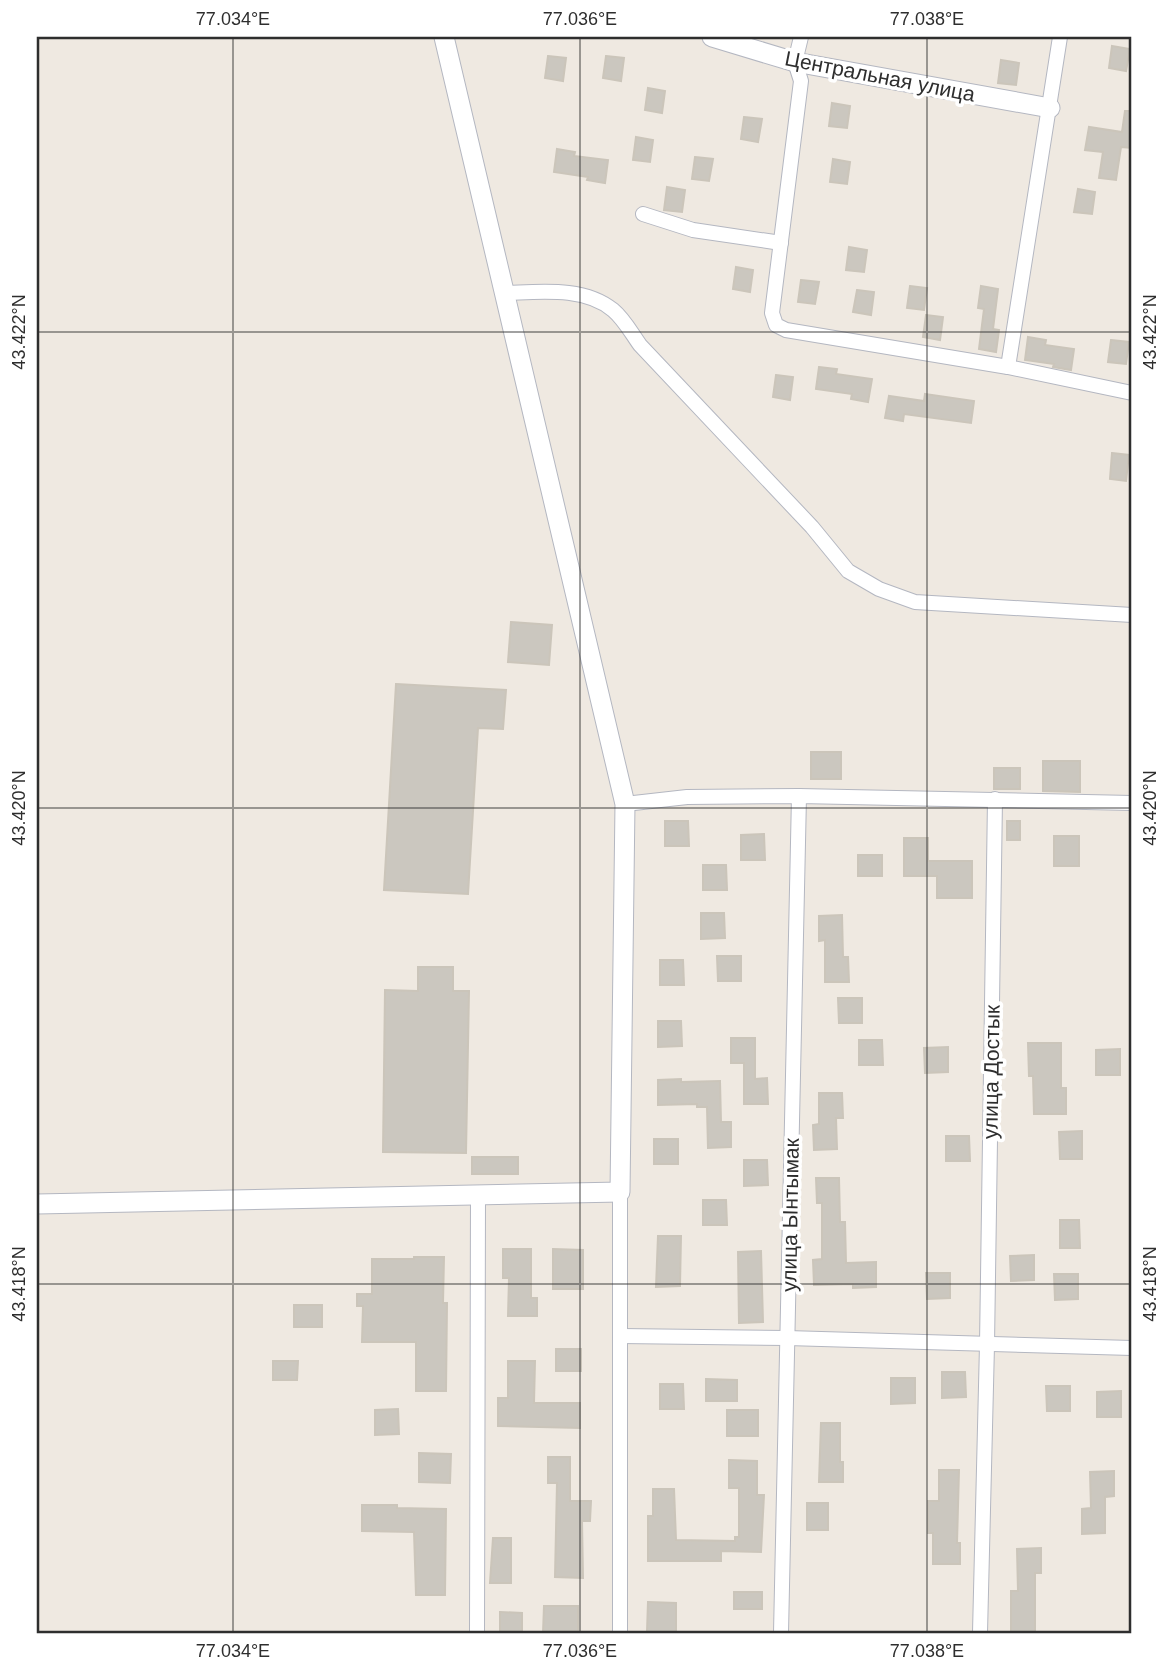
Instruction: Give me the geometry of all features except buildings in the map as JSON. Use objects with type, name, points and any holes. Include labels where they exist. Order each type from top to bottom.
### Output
[{"type":"street","points":[[444,37],[625,804],[620,1192],[621,1633]]},
{"type":"street","name":"Центральная улица","points":[[712,37],[795,62],[1050,108]]},
{"type":"street","points":[[801,37],[795,62],[801,81],[772,313],[776,325],[786,330],[1008,367],[1132,393]]},
{"type":"street","points":[[1008,367],[1060,37]]},
{"type":"street","points":[[643,214],[693,230],[781,243]]},
{"type":"street","points":[[505,293],[561,292],[597,300],[616,312],[640,345],[812,527],[848,570],[879,589],[915,601],[1132,615]]},
{"type":"street","points":[[625,804],[687,797],[799,796],[1132,803]]},
{"type":"street","name":"улица Ынтымак","points":[[781,1633],[799,796]]},
{"type":"street","name":"улица Достык","points":[[980,1633],[988,1345],[995,799]]},
{"type":"street","points":[[37,1204],[620,1192]]},
{"type":"street","points":[[477,1633],[478,1196]]},
{"type":"street","points":[[620,1336],[1132,1348]]}]
